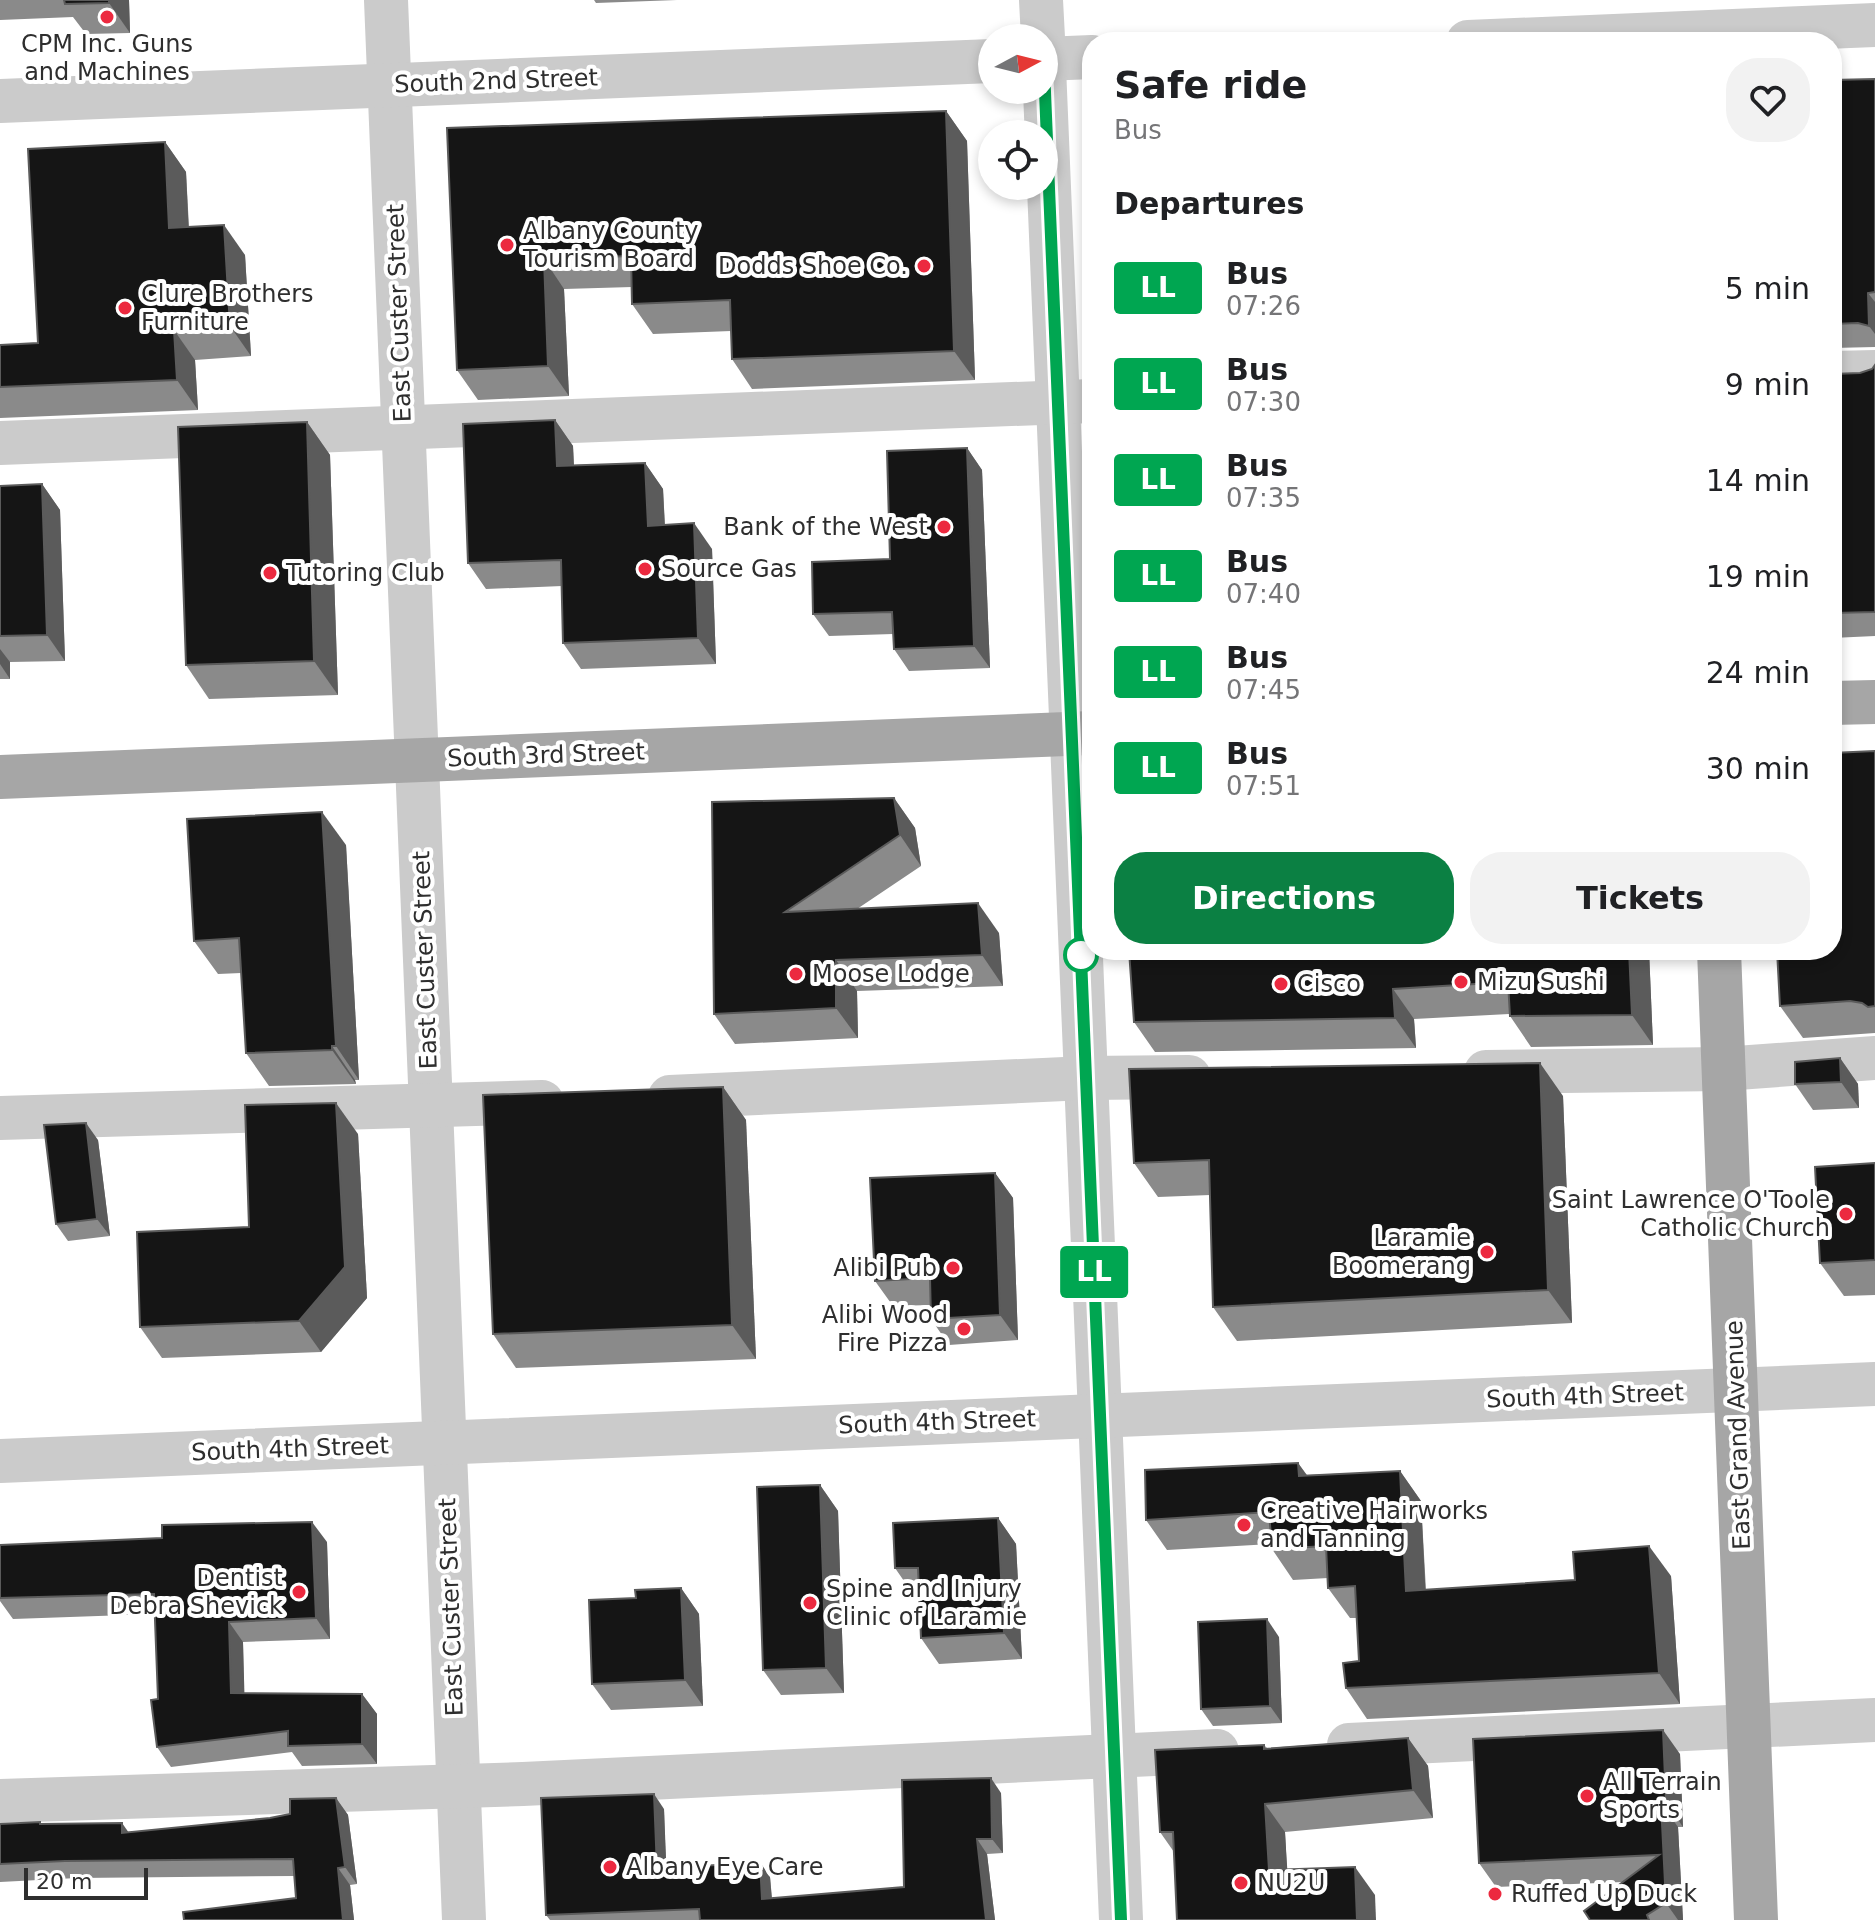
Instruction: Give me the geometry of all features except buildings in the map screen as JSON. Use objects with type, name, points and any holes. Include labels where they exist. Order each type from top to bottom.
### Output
[{"type":"main road","points":[[1842,703],[1875,702]]},
{"type":"main road","name":"South 3rd Street","points":[[0,777],[1082,733]]},
{"type":"main road","name":"East Grand Avenue","points":[[1719,960],[1756,1920]]},
{"type":"street","name":"East Custer Street","points":[[386,0],[464,1920]]},
{"type":"street","points":[[1041,0],[1042,24]]},
{"type":"street","points":[[1593,32],[1681,25],[1875,25]]},
{"type":"street","points":[[1058,58],[1082,57]]},
{"type":"street","name":"South 2nd Street","points":[[0,101],[978,62]]},
{"type":"street","points":[[1047,104],[1075,401],[1082,733]]},
{"type":"street","points":[[1842,373],[1875,372]]},
{"type":"street","points":[[0,443],[1075,401]]},
{"type":"street","points":[[1085,960],[1086,1078],[1121,1920]]},
{"type":"street","points":[[1440,1073],[1723,1069],[1875,1058]]},
{"type":"street","points":[[632,1098],[1086,1078],[1221,1076]]},
{"type":"street","points":[[0,1118],[586,1100]]},
{"type":"street","name":"South 4th Street","points":[[0,1461],[1875,1384]]},
{"type":"street","points":[[1304,1747],[1875,1720]]},
{"type":"street","points":[[0,1801],[459,1786],[1257,1749]]},
{"type":"bus line","name":"LL","points":[[1045,104],[1121,1920]]},
{"type":"place","name":"CPM Inc. Guns and Machines","points":[[107,17]]},
{"type":"place","name":"Albany County Tourism Board","points":[[507,245]]},
{"type":"place","name":"Dodds Shoe Co.","points":[[924,266]]},
{"type":"place","name":"Clure Brothers Furniture","points":[[125,308]]},
{"type":"place","name":"Bank of the West","points":[[944,527]]},
{"type":"place","name":"Source Gas","points":[[645,569]]},
{"type":"place","name":"Tutoring Club","points":[[270,573]]},
{"type":"place","name":"Moose Lodge","points":[[796,974]]},
{"type":"place","name":"Mizu Sushi","points":[[1461,982]]},
{"type":"place","name":"Cisco","points":[[1281,984]]},
{"type":"place","name":"Saint Lawrence O'Toole Catholic Church","points":[[1846,1214]]},
{"type":"place","name":"Laramie Boomerang","points":[[1487,1252]]},
{"type":"place","name":"Alibi Pub","points":[[953,1268]]},
{"type":"place","name":"Alibi Wood Fire Pizza","points":[[964,1329]]},
{"type":"place","name":"Creative Hairworks and Tanning","points":[[1244,1525]]},
{"type":"place","name":"Dentist Debra Shevick","points":[[299,1592]]},
{"type":"place","name":"Spine and Injury Clinic of Laramie","points":[[810,1603]]},
{"type":"place","name":"All Terrain Sports","points":[[1587,1796]]},
{"type":"place","name":"Albany Eye Care","points":[[610,1867]]},
{"type":"place","name":"NU2U","points":[[1241,1883]]},
{"type":"place","name":"Ruffed Up Duck","points":[[1495,1894]]}]
